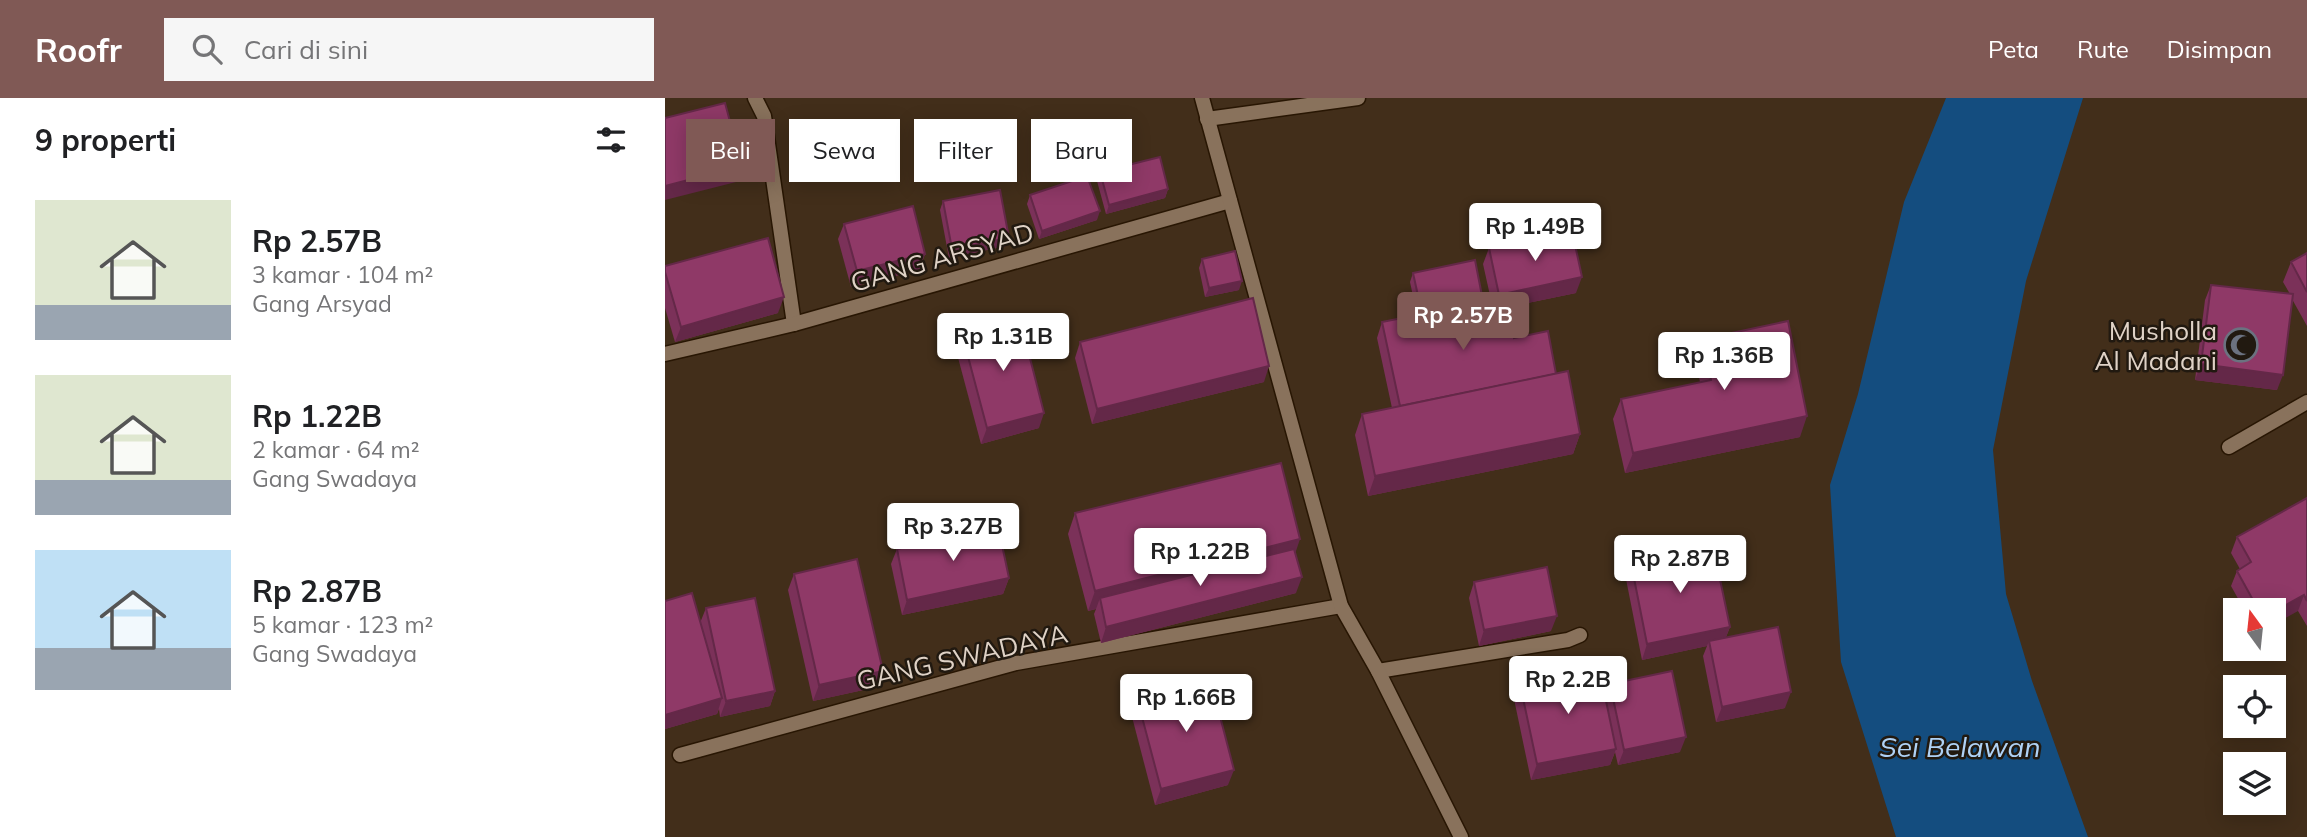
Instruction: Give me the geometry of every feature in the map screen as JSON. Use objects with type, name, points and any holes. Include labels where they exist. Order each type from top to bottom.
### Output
[{"type":"street","points":[[755,98],[764,116],[794,324]]},
{"type":"street","points":[[1202,98],[1341,606],[1378,671],[1461,837]]},
{"type":"street","points":[[1207,119],[1358,98]]},
{"type":"street","name":"GANG ARSYAD","points":[[665,354],[794,324],[1230,201]]},
{"type":"street","points":[[2229,447],[2307,402]]},
{"type":"street","name":"GANG SWADAYA","points":[[680,755],[1016,663],[1341,606]]},
{"type":"street","points":[[1378,671],[1568,640],[1580,635]]},
{"type":"water","name":"Sei Belawan","points":[[1946,98],[2083,98],[2026,281],[1993,450],[2006,594],[2032,681],[2088,837],[1896,837],[1841,662],[1830,485],[1858,394],[1904,202]]},
{"type":"building","points":[[725,103],[729,119],[686,119],[686,181],[665,186],[665,118]]},
{"type":"building","points":[[1160,157],[1168,189],[1109,205],[1103,182],[1132,182],[1132,164]]},
{"type":"building","points":[[1069,182],[1089,182],[1100,211],[1042,231],[1030,195]]},
{"type":"building","points":[[1000,190],[1009,238],[952,249],[943,201]]},
{"type":"building","points":[[913,206],[925,254],[857,271],[844,224]]},
{"type":"building","points":[[1572,231],[1582,277],[1499,295],[1489,248]]},
{"type":"building","points":[[768,238],[784,297],[681,327],[665,266]]},
{"type":"building","points":[[1235,251],[1242,281],[1209,288],[1202,259]]},
{"type":"building","points":[[2307,253],[2307,292],[2291,262]]},
{"type":"building","points":[[1475,260],[1483,301],[1422,314],[1413,273]]},
{"type":"building","name":"Musholla Al Madani","points":[[2211,285],[2293,294],[2283,375],[2201,364]]},
{"type":"building","points":[[1506,297],[1514,338],[1548,331],[1556,374],[1400,406],[1382,322]]},
{"type":"building","points":[[1253,298],[1269,366],[1097,409],[1080,342]]},
{"type":"building","points":[[1020,319],[1044,413],[987,428],[962,334]]},
{"type":"building","points":[[1788,321],[1807,416],[1633,453],[1621,399],[1711,380],[1703,339]]},
{"type":"building","points":[[1568,371],[1580,434],[1375,476],[1362,414]]},
{"type":"building","points":[[1281,463],[1300,539],[1095,591],[1075,513]]},
{"type":"building","points":[[2307,498],[2307,601],[2304,595],[2286,605],[2286,598],[2252,598],[2237,571],[2251,562],[2237,537]]},
{"type":"building","points":[[998,526],[1009,578],[907,600],[897,549]]},
{"type":"building","points":[[1713,546],[1730,627],[1647,644],[1631,563]]},
{"type":"building","points":[[1294,549],[1302,577],[1106,627],[1100,598]]},
{"type":"building","points":[[857,559],[883,671],[819,685],[794,574]]},
{"type":"building","points":[[1547,567],[1557,616],[1484,630],[1474,582]]},
{"type":"building","points":[[692,593],[722,698],[665,715],[665,601]]},
{"type":"building","points":[[755,598],[775,691],[726,701],[706,608]]},
{"type":"building","points":[[1778,627],[1791,692],[1722,707],[1709,641]]},
{"type":"building","points":[[1599,667],[1616,749],[1537,764],[1520,684]]},
{"type":"building","points":[[1672,671],[1686,737],[1624,750],[1610,684]]},
{"type":"building","points":[[1210,678],[1234,770],[1161,789],[1137,698]]},
{"type":"place","name":"Musholla Al Madani","points":[[2241,345]]}]
